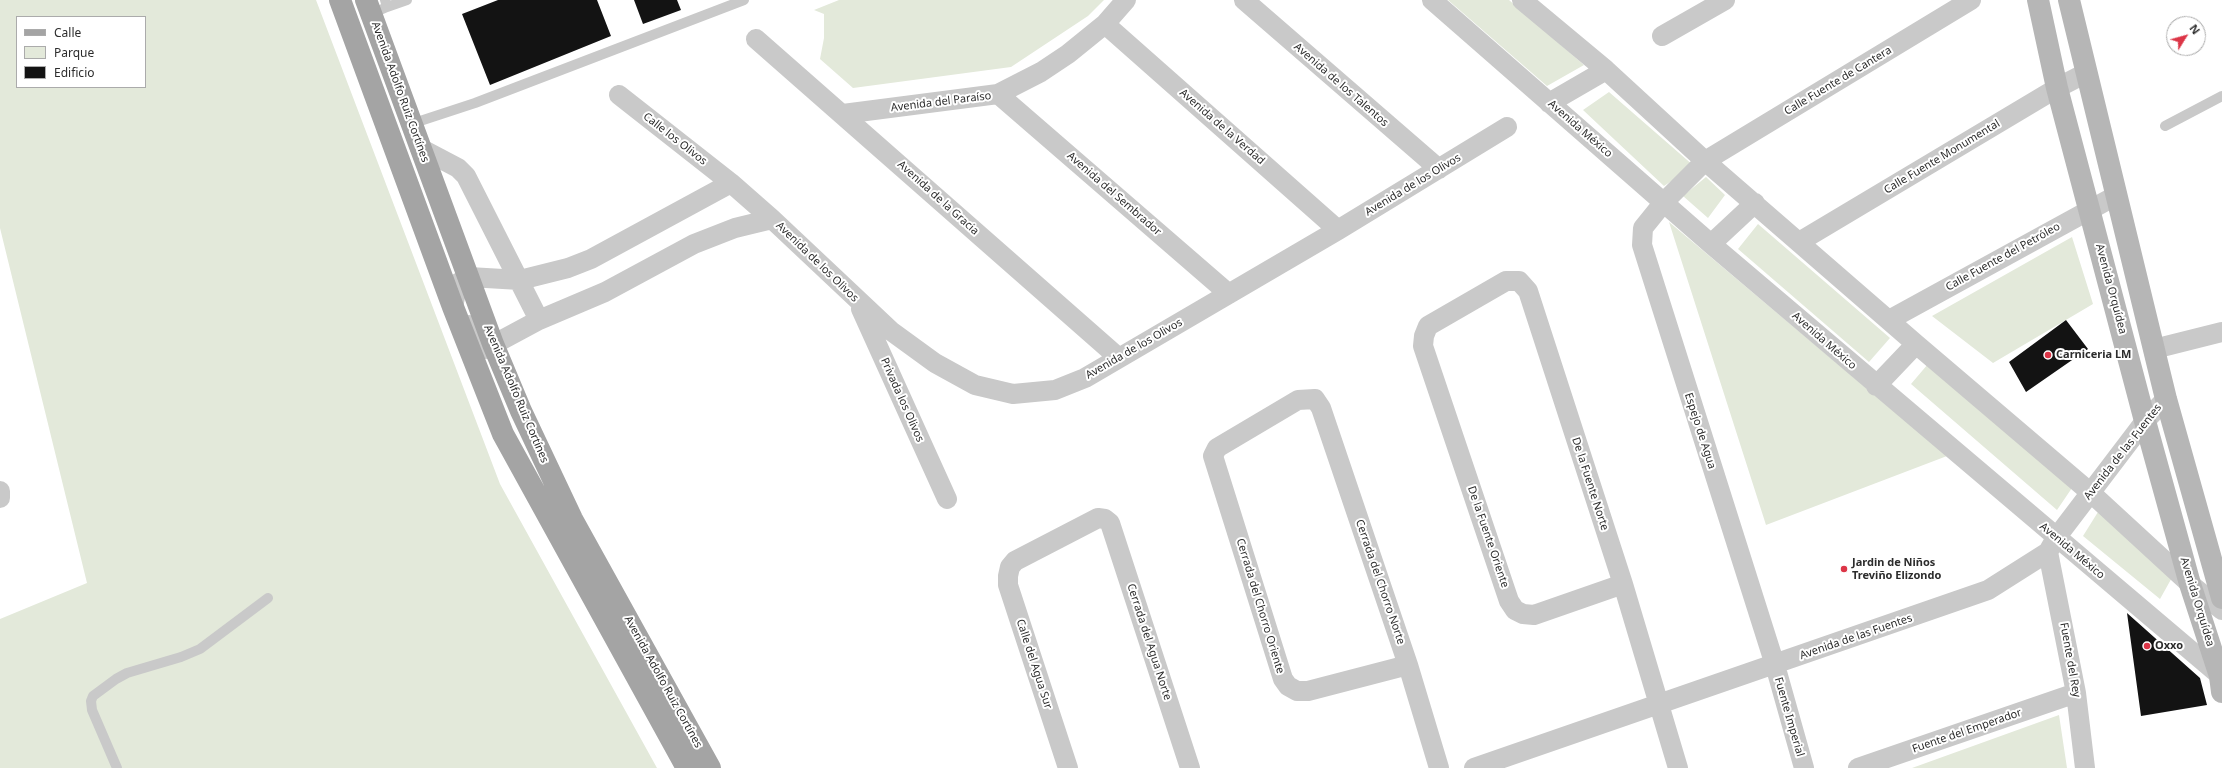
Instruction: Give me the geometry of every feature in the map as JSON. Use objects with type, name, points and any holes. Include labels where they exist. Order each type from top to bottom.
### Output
[{"type":"main road","points":[[340,0],[413,199],[459,291],[503,434],[687,768]]},
{"type":"main road","name":"Avenida Adolfo Ruiz Cortínes","points":[[377,5],[411,124],[420,148],[459,291],[493,344],[521,411],[572,519],[710,768]]},
{"type":"street","name":"Avenida del Paraíso","points":[[843,114],[998,94],[1041,72],[1068,54],[1105,24],[1126,0]]},
{"type":"street","name":"Avenida de los Talentos","points":[[1244,0],[1439,169]]},
{"type":"street","name":"Avenida México","points":[[1432,0],[1664,202],[1710,244],[1876,386],[2052,545],[2221,682]]},
{"type":"street","points":[[1522,0],[1606,70],[1705,161],[2091,493],[2190,584],[2222,610]]},
{"type":"street","name":"Calle Fuente de Cantera","points":[[1664,202],[1705,161],[1971,0]]},
{"type":"street","name":"Avenida Orquídea","points":[[2038,0],[2057,88],[2145,421],[2190,584],[2221,682]]},
{"type":"street","points":[[2069,0],[2166,399],[2222,598]]},
{"type":"street","points":[[1662,36],[1711,3]]},
{"type":"street","name":"Avenida de la Verdad","points":[[1105,24],[1338,230]]},
{"type":"street","name":"Avenida de la Gracia","points":[[756,39],[1119,358]]},
{"type":"street","points":[[1549,103],[1606,70]]},
{"type":"street","name":"Calle Fuente Monumental","points":[[1799,242],[2057,88],[2086,74]]},
{"type":"street","name":"Avenida del Sembrador","points":[[998,94],[1229,294]]},
{"type":"street","name":"Calle los Olivos","points":[[620,95],[731,183]]},
{"type":"street","name":"Avenida de los Olivos","points":[[731,183],[772,219],[857,301],[891,331],[935,363],[975,385],[1013,394],[1055,390],[1085,378],[1338,230],[1507,127]]},
{"type":"street","points":[[420,148],[452,164],[466,176],[539,320]]},
{"type":"street","points":[[459,291],[544,275],[590,259],[731,183]]},
{"type":"street","name":"Calle Fuente del Petróleo","points":[[1889,320],[2117,195]]},
{"type":"street","name":"Espejo de Agua","points":[[1664,202],[1643,228],[1642,245],[1774,665]]},
{"type":"street","points":[[1710,244],[1755,203]]},
{"type":"street","name":"Avenida de los Olivos","points":[[493,344],[539,320],[605,292],[694,244],[735,228],[772,219]]},
{"type":"street","name":"De la Fuente Oriente","points":[[1506,281],[1428,326],[1424,336],[1423,346],[1509,602],[1515,610],[1523,614],[1534,615],[1623,584]]},
{"type":"street","name":"De la Fuente Norte","points":[[1506,281],[1519,281],[1528,292],[1623,584],[1678,768]]},
{"type":"street","name":"Privada los Olivos","points":[[857,301],[947,499]]},
{"type":"street","points":[[2154,349],[2222,332]]},
{"type":"street","points":[[1876,386],[1916,344]]},
{"type":"street","name":"Cerrada del Chorro Norte","points":[[1214,452],[1218,448],[1298,400],[1315,399],[1321,408],[1408,665],[1439,768]]},
{"type":"street","name":"Avenida de las Fuentes","points":[[1474,768],[1658,703],[1774,665],[1988,590],[2052,545],[2145,421],[2166,399]]},
{"type":"street","name":"Cerrada del Chorro Oriente","points":[[1214,452],[1213,456],[1283,679],[1288,686],[1297,691],[1308,691],[1408,665]]},
{"type":"street","points":[[0,491],[0,498]]},
{"type":"street","name":"Cerrada del Agua Norte","points":[[1016,561],[1098,518],[1105,518],[1110,523],[1190,768]]},
{"type":"street","name":"Fuente del Rey","points":[[2052,545],[2076,694],[2085,768]]},
{"type":"street","name":"Calle del Agua Sur","points":[[1016,561],[1010,567],[1008,585],[1068,768]]},
{"type":"street","name":"Fuente Imperial","points":[[1774,665],[1804,768]]},
{"type":"street","name":"Fuente del Emperador","points":[[1858,768],[2076,694]]},
{"type":"lane","points":[[377,5],[407,0]]},
{"type":"lane","points":[[411,124],[476,103],[744,0]]},
{"type":"lane","points":[[2165,126],[2222,96]]},
{"type":"lane","points":[[117,768],[92,710],[91,702],[93,696],[127,673],[182,658],[200,649],[268,598]]},
{"type":"green space","points":[[0,0],[316,0],[500,484],[657,768],[0,768],[0,619],[87,583],[0,228]]},
{"type":"green space","points":[[839,0],[1104,0],[1088,16],[1011,67],[853,88],[820,59],[824,38],[824,14],[814,10]]},
{"type":"green space","points":[[1448,0],[1509,0],[1584,65],[1547,86]]},
{"type":"green space","points":[[1609,92],[1694,166],[1664,186],[1583,110]]},
{"type":"green space","points":[[1706,177],[1725,195],[1708,218],[1683,196]]},
{"type":"green space","points":[[1669,222],[1947,456],[1766,525]]},
{"type":"green space","points":[[1758,224],[1890,338],[1869,362],[1738,249]]},
{"type":"green space","points":[[2072,237],[2093,304],[1993,363],[1932,316]]},
{"type":"green space","points":[[1928,364],[2074,485],[2057,510],[1911,384]]},
{"type":"green space","points":[[2098,512],[2174,574],[2160,599],[2083,536]]},
{"type":"green space","points":[[2059,715],[2067,768],[1912,768]]},
{"type":"building","points":[[498,0],[597,0],[611,36],[490,85],[462,14]]},
{"type":"building","points":[[634,0],[677,0],[681,10],[643,24]]},
{"type":"building","name":"Carniceria LM","points":[[2066,320],[2088,349],[2026,392],[2009,362]]},
{"type":"building","name":"Oxxo","points":[[2127,613],[2200,678],[2207,705],[2141,716]]},
{"type":"place","name":"Carniceria LM","points":[[2048,355]]},
{"type":"place","name":"Jardin de Niños Treviño Elizondo","points":[[1844,569]]},
{"type":"place","name":"Oxxo","points":[[2147,646]]}]
